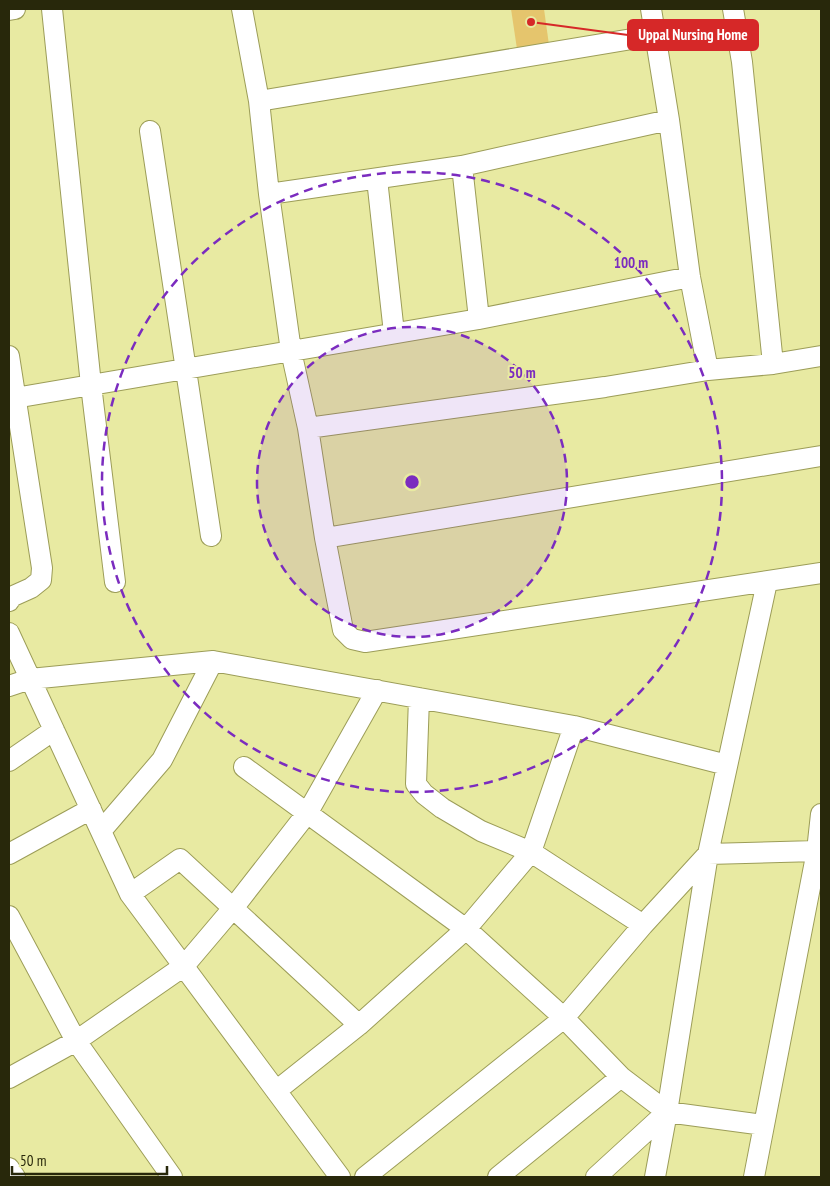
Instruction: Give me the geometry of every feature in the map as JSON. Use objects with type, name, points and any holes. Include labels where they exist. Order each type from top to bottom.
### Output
[{"type":"street","points":[[9,10],[15,9]]},
{"type":"street","points":[[52,9],[91,385],[115,582]]},
{"type":"street","points":[[242,9],[259,102],[291,351],[308,428],[325,538],[343,630],[352,639],[365,642],[821,573]]},
{"type":"street","points":[[651,9],[669,120],[690,278],[708,370]]},
{"type":"street","points":[[733,9],[742,62],[773,364]]},
{"type":"street","points":[[259,102],[656,35]]},
{"type":"street","points":[[270,194],[462,166],[669,120]]},
{"type":"street","points":[[150,131],[211,536]]},
{"type":"street","points":[[462,166],[479,318]]},
{"type":"street","points":[[377,178],[394,333]]},
{"type":"street","points":[[12,399],[479,318],[690,278]]},
{"type":"street","points":[[9,356],[12,399],[42,568],[41,580],[31,588],[11,597],[9,601]]},
{"type":"street","points":[[308,428],[605,387],[708,370],[773,364],[821,356]]},
{"type":"street","points":[[325,538],[821,456]]},
{"type":"street","points":[[655,1177],[708,854],[767,582]]},
{"type":"street","points":[[9,633],[130,894],[340,1177]]},
{"type":"street","points":[[9,686],[30,679],[213,661],[574,726],[727,764]]},
{"type":"street","points":[[101,831],[162,760],[213,661]]},
{"type":"street","points":[[9,1078],[76,1041],[184,966],[234,907],[308,812],[378,690]]},
{"type":"street","points":[[419,698],[416,784],[424,794],[442,808],[481,831],[531,852],[643,925]]},
{"type":"street","points":[[276,1091],[359,1025],[466,929],[531,852],[574,726]]},
{"type":"street","points":[[9,761],[54,730]]},
{"type":"street","points":[[244,767],[466,929],[564,1018],[621,1077],[667,1112],[764,1125]]},
{"type":"street","points":[[9,854],[91,809]]},
{"type":"street","points":[[754,1177],[819,850],[821,814]]},
{"type":"street","points":[[365,1177],[564,1018],[643,925],[708,854],[819,850]]},
{"type":"street","points":[[130,894],[180,859],[234,907],[359,1025]]},
{"type":"street","points":[[9,916],[76,1041],[172,1177]]},
{"type":"street","points":[[498,1177],[621,1077]]},
{"type":"street","points":[[596,1177],[667,1112]]},
{"type":"street","points":[[9,1168],[15,1177]]},
{"type":"building","points":[[511,9],[544,9],[549,45],[517,49]]},
{"type":"place","name":"Uppal Nursing Home","points":[[531,22]]}]
